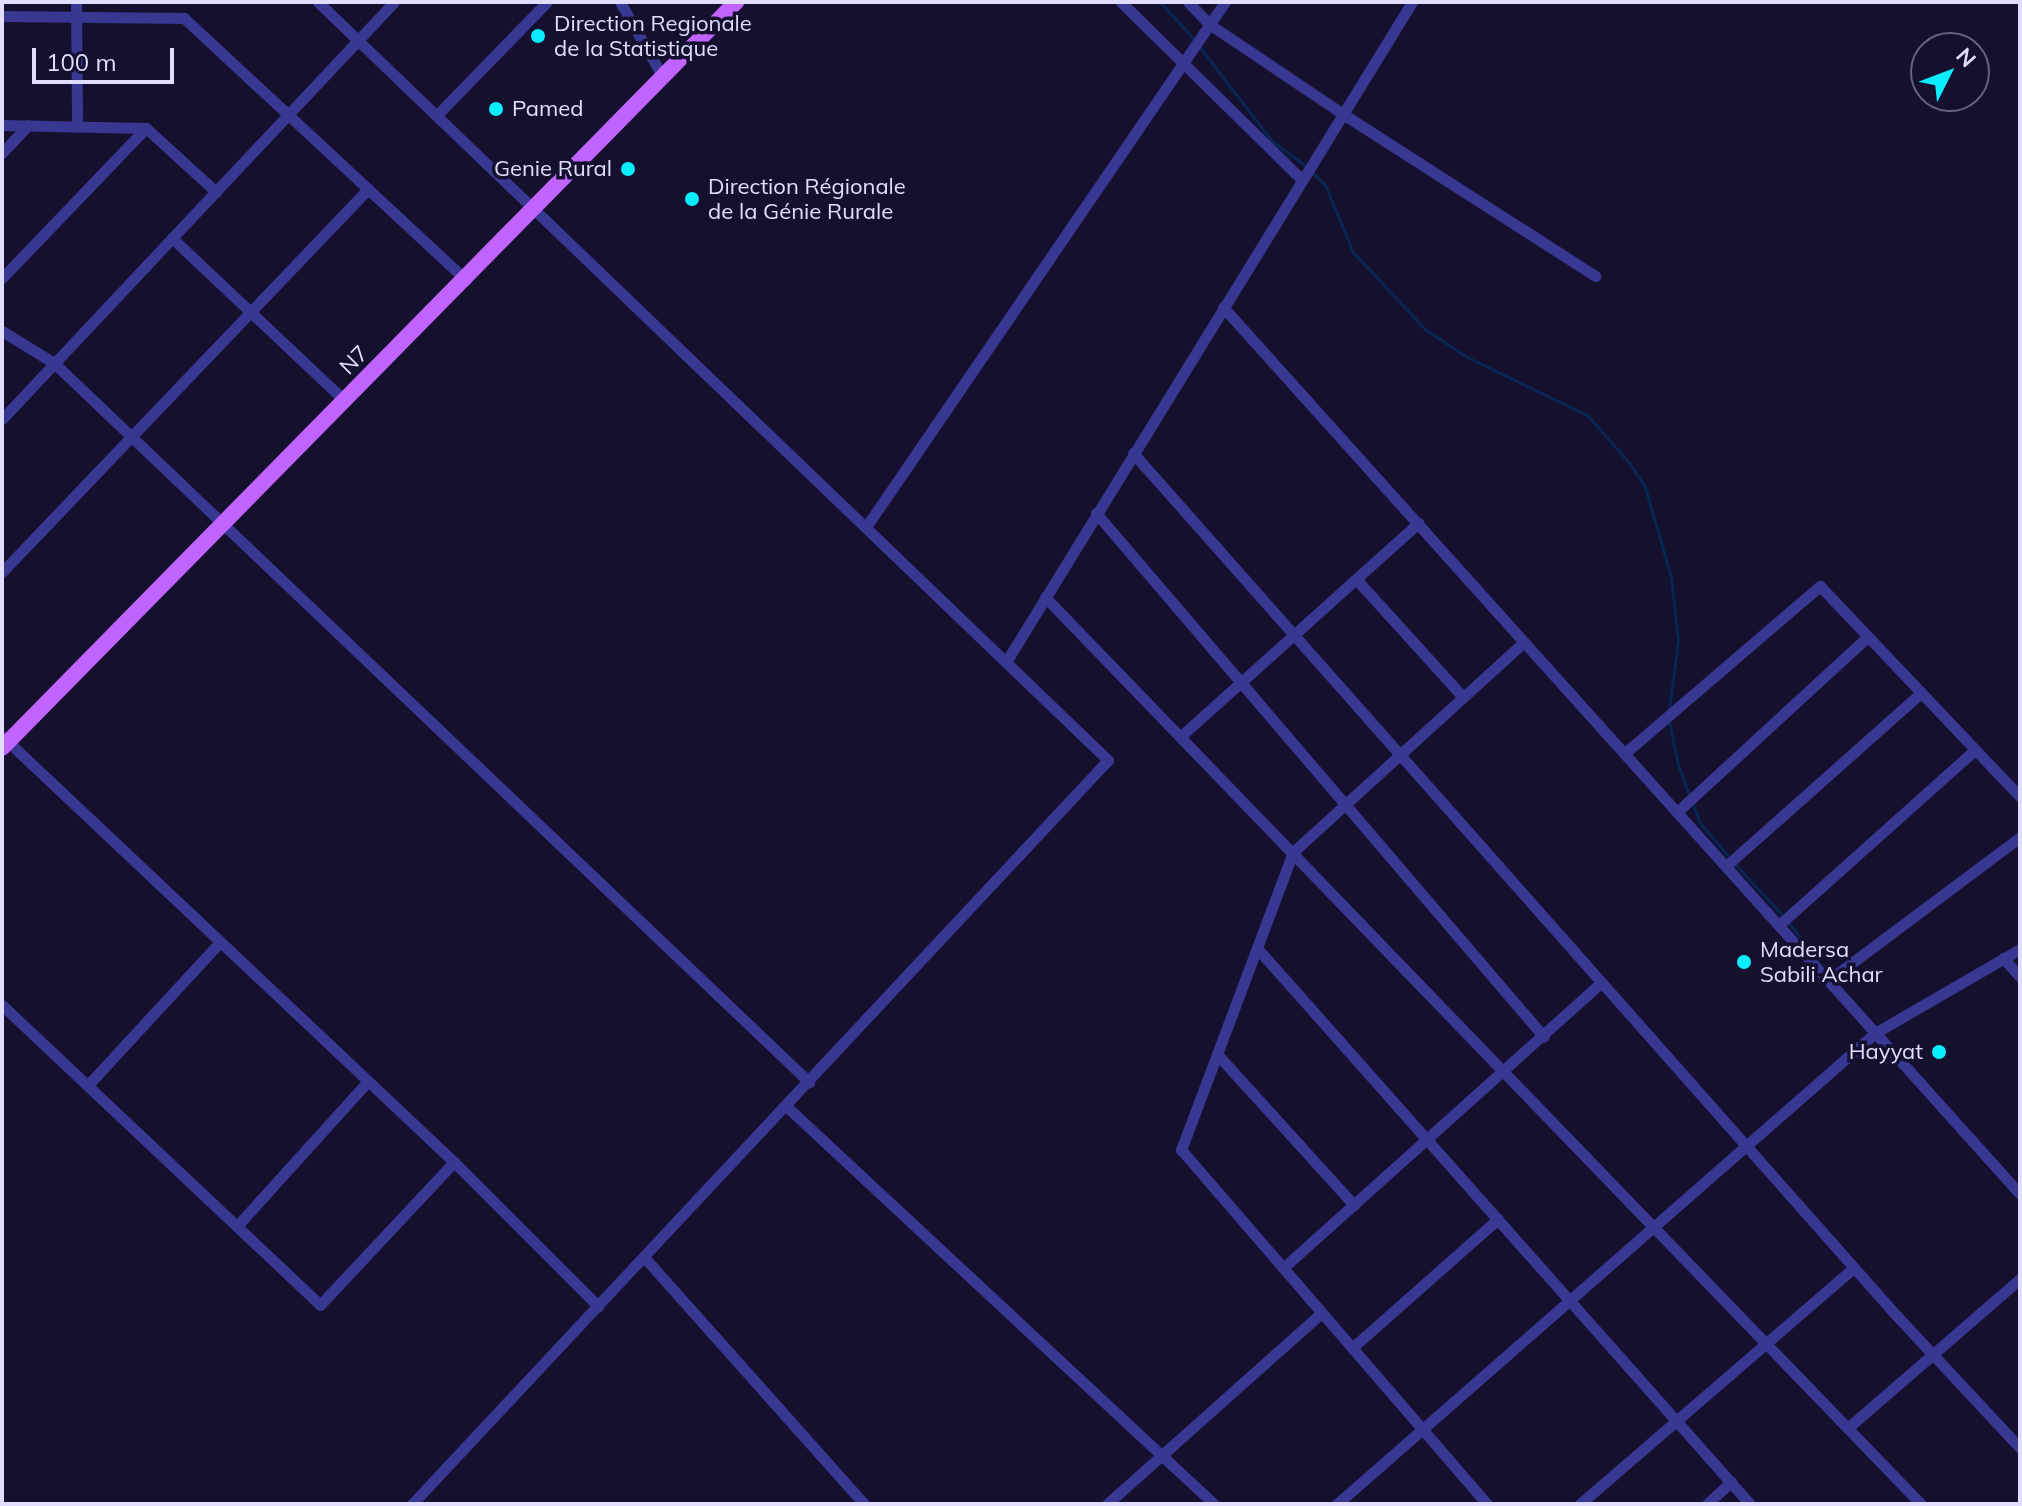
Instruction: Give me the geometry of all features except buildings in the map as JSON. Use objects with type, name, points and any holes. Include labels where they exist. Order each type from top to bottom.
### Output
[{"type":"main road","name":"N7","points":[[4,742],[466,280],[736,2]]},
{"type":"street","points":[[76,2],[77,126]]},
{"type":"street","points":[[318,2],[536,205],[1108,760],[412,1504]]},
{"type":"street","points":[[2,419],[394,2]]},
{"type":"street","points":[[437,115],[547,2]]},
{"type":"street","points":[[620,2],[663,77]]},
{"type":"street","points":[[1121,2],[1302,180]]},
{"type":"street","points":[[1188,2],[1209,24],[1595,276]]},
{"type":"street","points":[[866,527],[1180,62],[1225,2]]},
{"type":"street","points":[[1006,662],[1412,2]]},
{"type":"street","points":[[2,16],[184,18],[466,280]]},
{"type":"street","points":[[2,125],[146,128],[216,192]]},
{"type":"street","points":[[2,153],[28,125]]},
{"type":"street","points":[[2,278],[146,128]]},
{"type":"street","points":[[2,572],[368,189]]},
{"type":"street","points":[[172,238],[345,401]]},
{"type":"street","points":[[1223,307],[2020,1194]]},
{"type":"street","points":[[2,331],[54,363],[809,1082]]},
{"type":"street","points":[[1133,453],[1853,1268],[2020,1448]]},
{"type":"street","points":[[1096,513],[1544,1037]]},
{"type":"street","points":[[1181,736],[1418,523]]},
{"type":"street","points":[[1356,579],[1462,696]]},
{"type":"street","points":[[1625,753],[1820,586],[2020,797]]},
{"type":"street","points":[[1045,597],[1656,1224],[1921,1504]]},
{"type":"street","points":[[1677,812],[1867,637]]},
{"type":"street","points":[[1487,1504],[1181,1150],[1293,852],[1524,642]]},
{"type":"street","points":[[1726,866],[1921,693]]},
{"type":"street","points":[[4,742],[454,1162],[598,1306]]},
{"type":"street","points":[[1779,925],[1975,750]]},
{"type":"street","points":[[1829,980],[2020,837]]},
{"type":"street","points":[[88,1085],[220,942]]},
{"type":"street","points":[[1257,948],[1750,1504]]},
{"type":"street","points":[[1337,1504],[1875,1033],[2020,949]]},
{"type":"street","points":[[2003,958],[2020,977]]},
{"type":"street","points":[[1283,1268],[1601,983]]},
{"type":"street","points":[[2,1005],[320,1305],[454,1162]]},
{"type":"street","points":[[1217,1054],[1354,1205]]},
{"type":"street","points":[[237,1226],[368,1081]]},
{"type":"street","points":[[786,1106],[1214,1504]]},
{"type":"street","points":[[1352,1348],[1498,1219]]},
{"type":"street","points":[[644,1257],[864,1504]]},
{"type":"street","points":[[1580,1504],[1853,1268]]},
{"type":"street","points":[[1850,1426],[2020,1279]]},
{"type":"street","points":[[1107,1504],[1321,1313]]},
{"type":"street","points":[[1707,1504],[1731,1482]]},
{"type":"waterway","points":[[1160,2],[1194,39]]},
{"type":"waterway","points":[[1198,45],[1272,141],[1307,167]]},
{"type":"waterway","points":[[1312,172],[1325,185],[1353,252],[1425,329],[1467,357],[1587,415],[1630,464],[1645,487],[1671,577],[1678,641],[1669,709]]},
{"type":"waterway","points":[[1669,721],[1678,765],[1700,823],[1729,857]]},
{"type":"waterway","points":[[1734,863],[1783,916]]},
{"type":"waterway","points":[[1788,922],[1818,960]]},
{"type":"place","name":"Direction Regionale de la Statistique","points":[[538,36]]},
{"type":"place","name":"Pamed","points":[[496,109]]},
{"type":"place","name":"Genie Rural","points":[[628,169]]},
{"type":"place","name":"Direction Régionale de la Génie Rurale","points":[[692,199]]},
{"type":"place","name":"Madersa Sabili Achar","points":[[1744,962]]},
{"type":"place","name":"Hayyat","points":[[1939,1052]]}]
